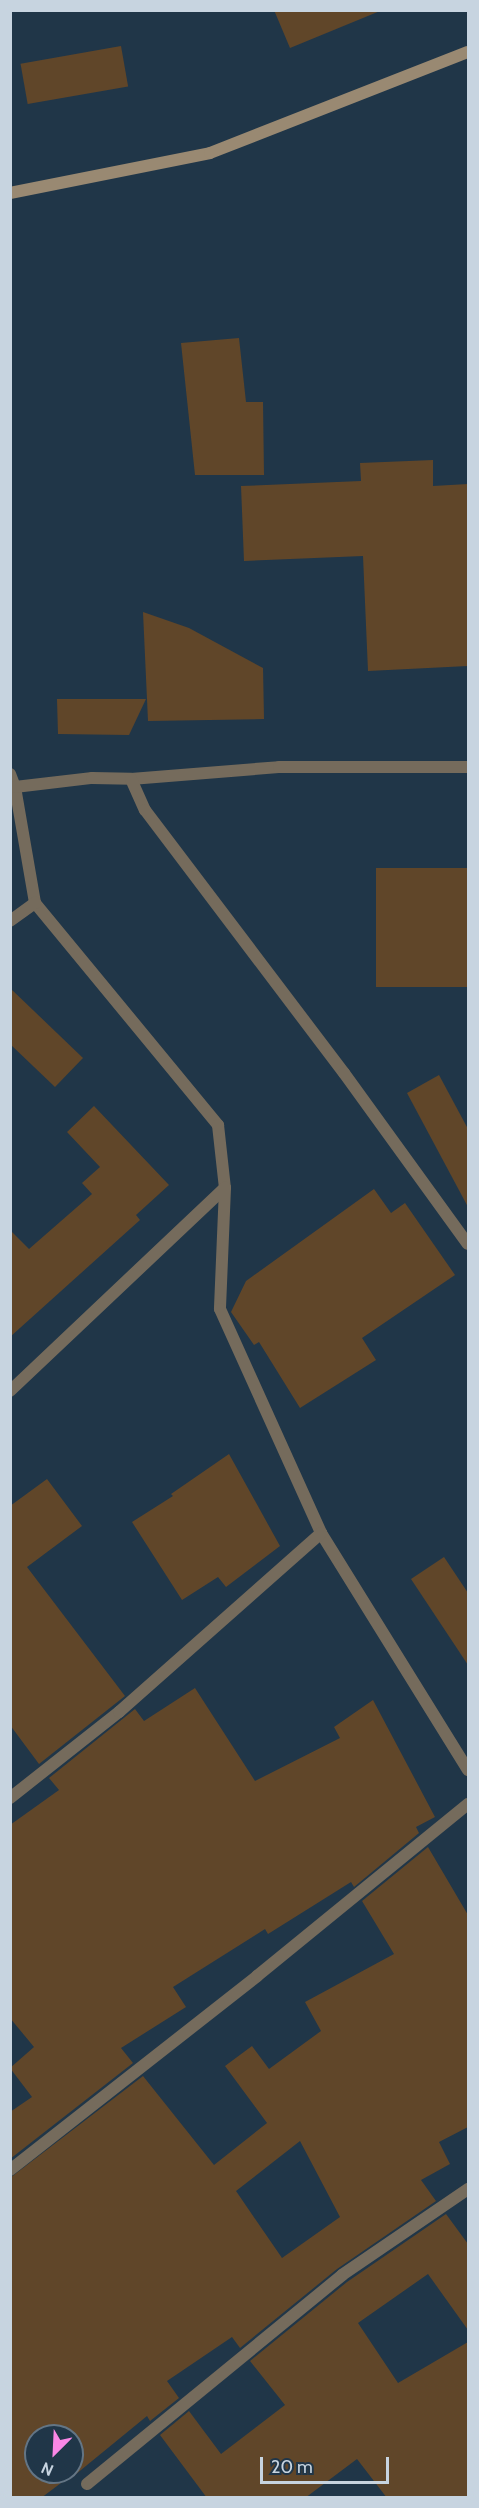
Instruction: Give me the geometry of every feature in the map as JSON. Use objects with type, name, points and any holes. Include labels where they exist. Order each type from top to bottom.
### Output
[{"type":"main road","points":[[10,193],[210,153],[468,52]]},
{"type":"street","points":[[15,787],[92,778],[131,779],[279,767],[468,767]]},
{"type":"street","points":[[10,774],[15,787],[35,903],[218,1125],[225,1188],[219,1309],[321,1533],[468,1770]]},
{"type":"street","points":[[131,779],[145,810],[351,1083],[468,1244]]},
{"type":"street","points":[[10,921],[35,903]]},
{"type":"street","points":[[10,1391],[225,1188]]},
{"type":"street","points":[[10,1798],[119,1712],[321,1533]]},
{"type":"street","points":[[10,2170],[258,1976],[468,1804]]},
{"type":"street","points":[[87,2484],[342,2275],[468,2189]]},
{"type":"building","points":[[274,10],[380,10],[380,11],[290,48]]},
{"type":"building","points":[[121,46],[128,86],[28,104],[21,64]]},
{"type":"building","points":[[239,338],[246,402],[263,402],[264,475],[195,475],[181,343]]},
{"type":"building","points":[[433,460],[433,486],[468,484],[468,666],[368,671],[363,556],[244,561],[241,486],[361,481],[360,463]]},
{"type":"building","points":[[143,612],[189,628],[263,668],[264,719],[148,721]]},
{"type":"building","points":[[57,699],[146,699],[129,735],[58,734]]},
{"type":"building","points":[[376,868],[468,868],[468,987],[376,987]]},
{"type":"building","points":[[10,988],[83,1058],[55,1087],[10,1044]]},
{"type":"building","points":[[439,1075],[468,1129],[468,1207],[407,1093]]},
{"type":"building","points":[[94,1106],[169,1185],[136,1215],[140,1220],[10,1337],[10,1230],[29,1249],[92,1194],[82,1183],[100,1167],[67,1132]]},
{"type":"building","points":[[374,1189],[391,1213],[405,1203],[455,1275],[362,1338],[376,1360],[300,1408],[259,1342],[254,1345],[231,1312],[246,1281]]},
{"type":"building","points":[[229,1454],[280,1546],[226,1587],[218,1577],[182,1600],[132,1522],[173,1496],[171,1494]]},
{"type":"building","points":[[47,1479],[82,1526],[27,1567],[125,1696],[39,1764],[10,1725],[10,1506]]},
{"type":"building","points":[[444,1557],[468,1593],[468,1665],[411,1579]]},
{"type":"building","points":[[195,1688],[255,1781],[340,1738],[334,1727],[373,1700],[435,1817],[416,1827],[419,1833],[354,1887],[351,1882],[268,1934],[265,1929],[173,1987],[186,2007],[121,2048],[133,2063],[10,2159],[10,2112],[32,2097],[10,2068],[34,2047],[10,2018],[10,1825],[59,1790],[49,1778],[135,1709],[144,1721]]},
{"type":"building","points":[[428,1847],[468,1915],[468,2127],[439,2142],[450,2164],[421,2180],[436,2201],[337,2269],[240,2348],[232,2337],[167,2381],[179,2398],[150,2421],[147,2416],[84,2468],[84,2424],[24,2424],[24,2484],[60,2484],[41,2498],[10,2498],[10,2178],[143,2076],[214,2165],[267,2123],[225,2066],[252,2046],[269,2069],[321,2031],[305,2002],[394,1954],[362,1901]],"holes":[[[300,2141],[340,2217],[282,2258],[236,2191]]]},
{"type":"building","points":[[446,2214],[468,2244],[468,2330],[428,2274],[358,2323],[398,2383],[468,2342],[468,2498],[387,2498],[357,2459],[305,2498],[207,2498],[160,2435],[189,2411],[221,2454],[285,2405],[250,2361],[347,2282]]}]
